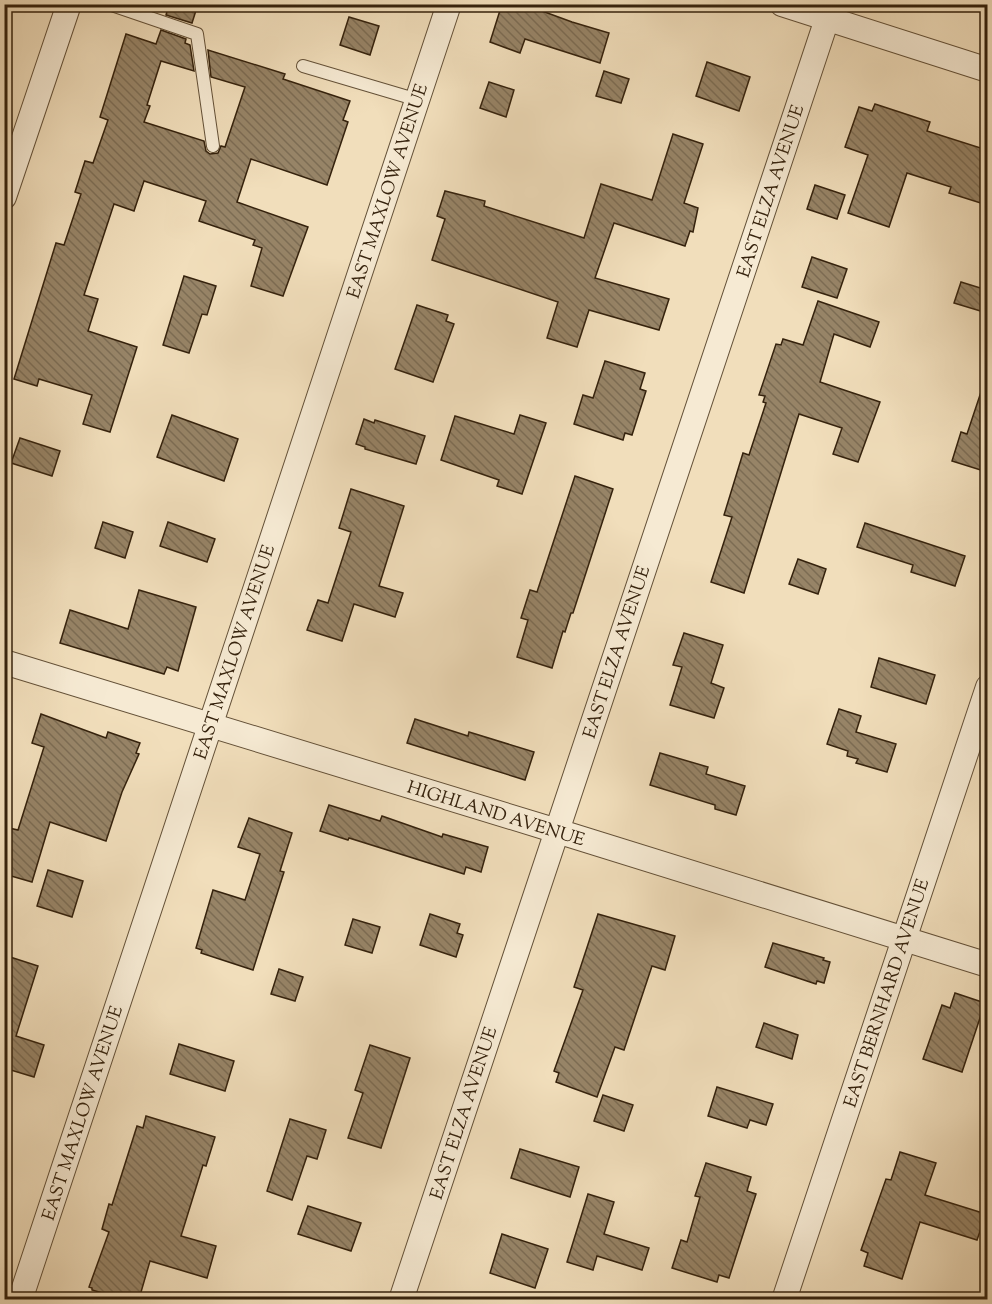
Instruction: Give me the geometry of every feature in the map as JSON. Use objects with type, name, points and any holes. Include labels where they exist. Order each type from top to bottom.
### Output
[{"type":"street","points":[[4,197],[69,4]]},
{"type":"street","name":"EAST MAXLOW AVENUE","points":[[20,1299],[449,4]]},
{"type":"street","points":[[782,4],[829,11],[987,70]]},
{"type":"street","name":"EAST ELZA AVENUE","points":[[401,1299],[829,11]]},
{"type":"street","name":"HIGHLAND AVENUE","points":[[4,663],[557,831],[987,965]]},
{"type":"street","name":"EAST BERNHARD AVENUE","points":[[784,1299],[987,687]]},
{"type":"lane","points":[[109,4],[197,34],[213,146]]},
{"type":"lane","points":[[303,66],[418,100]]},
{"type":"building","points":[[169,4],[198,4],[192,23],[166,15]]},
{"type":"building","points":[[502,4],[523,4],[609,33],[600,63],[525,39],[520,53],[490,42]]},
{"type":"building","points":[[349,17],[379,26],[370,55],[340,45]]},
{"type":"building","points":[[161,30],[186,39],[185,43],[190,45],[194,71],[161,61],[144,122],[204,141],[206,151],[210,154],[218,153],[221,146],[225,147],[245,87],[211,77],[208,50],[285,74],[283,79],[350,101],[343,120],[348,122],[327,185],[251,159],[237,202],[308,227],[283,296],[251,286],[262,248],[253,245],[255,240],[199,221],[206,201],[144,181],[134,211],[114,204],[84,295],[98,299],[88,331],[137,347],[110,432],[83,424],[92,395],[39,379],[37,386],[14,379],[56,243],[64,245],[81,194],[75,192],[85,161],[93,163],[108,120],[100,117],[126,34],[156,44]]},
{"type":"building","points":[[707,62],[750,77],[739,111],[696,96]]},
{"type":"building","points":[[604,71],[629,79],[621,103],[596,96]]},
{"type":"building","points":[[489,82],[514,90],[506,117],[480,108]]},
{"type":"building","points":[[875,104],[930,122],[927,131],[987,150],[987,205],[949,193],[951,187],[907,173],[889,227],[848,213],[868,155],[845,147],[859,107],[872,111]]},
{"type":"building","points":[[673,134],[703,144],[684,203],[698,208],[693,232],[690,231],[685,246],[614,223],[595,278],[669,299],[659,330],[589,310],[577,347],[547,338],[558,302],[432,260],[445,219],[437,216],[445,191],[485,201],[484,206],[584,238],[601,184],[652,200]]},
{"type":"building","points":[[815,185],[845,195],[837,219],[807,209]]},
{"type":"building","points":[[812,257],[847,269],[837,298],[802,287]]},
{"type":"building","points":[[184,276],[216,286],[207,315],[202,314],[189,353],[163,345]]},
{"type":"building","points":[[961,282],[987,290],[987,313],[954,303]]},
{"type":"building","points":[[818,301],[879,322],[870,347],[834,334],[820,382],[880,402],[858,462],[833,454],[842,428],[799,414],[744,593],[711,582],[732,517],[724,515],[743,453],[749,455],[766,403],[763,402],[765,396],[759,395],[776,344],[781,345],[783,339],[803,345]]},
{"type":"building","points":[[417,305],[448,315],[446,321],[454,324],[433,382],[395,369]]},
{"type":"building","points":[[605,361],[645,373],[640,389],[646,391],[632,435],[625,433],[623,440],[574,424],[583,395],[593,398]]},
{"type":"building","points":[[983,386],[987,386],[987,472],[952,461],[961,432],[967,434]]},
{"type":"building","points":[[172,415],[238,439],[224,481],[157,457]]},
{"type":"building","points":[[520,415],[546,423],[522,494],[497,486],[499,480],[441,460],[455,416],[514,434]]},
{"type":"building","points":[[364,419],[374,423],[375,420],[425,436],[416,464],[365,449],[356,444]]},
{"type":"building","points":[[20,438],[60,451],[52,476],[11,463]]},
{"type":"building","points":[[575,476],[613,489],[573,613],[571,613],[565,632],[563,631],[552,668],[517,657],[528,620],[521,618],[530,590],[537,592]]},
{"type":"building","points":[[351,489],[404,506],[379,586],[403,593],[395,617],[354,604],[342,641],[307,630],[318,600],[328,603],[351,532],[339,528]]},
{"type":"building","points":[[103,522],[133,532],[125,558],[95,548]]},
{"type":"building","points":[[168,522],[215,539],[207,562],[160,546]]},
{"type":"building","points":[[865,523],[965,556],[955,586],[911,572],[913,565],[857,547]]},
{"type":"building","points":[[798,559],[826,569],[818,594],[789,584]]},
{"type":"building","points":[[139,590],[196,607],[178,671],[167,667],[164,674],[60,643],[70,610],[128,629]]},
{"type":"building","points":[[684,633],[723,645],[711,683],[724,688],[714,718],[670,705],[682,667],[673,665]]},
{"type":"building","points":[[879,658],[935,675],[926,704],[871,687]]},
{"type":"building","points":[[839,709],[861,716],[856,732],[896,744],[887,772],[856,763],[858,759],[847,756],[848,751],[827,744]]},
{"type":"building","points":[[41,714],[106,738],[108,732],[140,743],[136,753],[139,754],[122,792],[106,841],[50,822],[32,882],[4,874],[4,843],[9,828],[18,830],[44,747],[32,743]]},
{"type":"building","points":[[415,719],[468,736],[469,732],[534,752],[525,780],[407,743]]},
{"type":"building","points":[[660,753],[708,767],[706,774],[745,786],[736,815],[715,809],[715,805],[650,785]]},
{"type":"building","points":[[329,805],[380,821],[382,816],[442,837],[443,834],[488,847],[481,872],[466,867],[464,874],[320,831]]},
{"type":"building","points":[[249,818],[292,833],[280,871],[284,872],[253,970],[201,953],[202,950],[196,948],[213,890],[245,900],[260,854],[238,847]]},
{"type":"building","points":[[48,870],[83,881],[72,917],[37,906]]},
{"type":"building","points":[[430,914],[460,924],[457,933],[463,935],[456,957],[420,945]]},
{"type":"building","points":[[598,914],[675,936],[665,970],[652,966],[624,1050],[615,1047],[597,1097],[556,1082],[559,1073],[554,1071],[583,990],[574,987]]},
{"type":"building","points":[[353,919],[380,927],[372,953],[345,945]]},
{"type":"building","points":[[773,943],[824,958],[823,960],[830,962],[824,983],[817,981],[816,984],[765,967]]},
{"type":"building","points":[[4,955],[38,966],[16,1036],[44,1045],[34,1077],[4,1068]]},
{"type":"building","points":[[279,969],[303,977],[295,1001],[271,994]]},
{"type":"building","points":[[955,993],[985,1003],[962,1072],[923,1059],[942,1005],[950,1008]]},
{"type":"building","points":[[764,1023],[798,1035],[792,1059],[756,1047]]},
{"type":"building","points":[[179,1044],[234,1061],[225,1091],[170,1074]]},
{"type":"building","points":[[370,1045],[410,1058],[381,1148],[348,1138],[363,1093],[355,1090]]},
{"type":"building","points":[[717,1087],[773,1104],[766,1125],[750,1120],[747,1128],[708,1116]]},
{"type":"building","points":[[603,1095],[633,1105],[624,1131],[594,1121]]},
{"type":"building","points":[[146,1116],[215,1137],[206,1166],[203,1165],[181,1236],[216,1246],[207,1278],[150,1261],[139,1299],[123,1299],[92,1290],[89,1287],[109,1232],[102,1229],[109,1204],[112,1205],[137,1126],[143,1128]]},
{"type":"building","points":[[290,1119],[326,1130],[317,1159],[307,1156],[292,1200],[267,1191]]},
{"type":"building","points":[[520,1149],[579,1167],[570,1197],[511,1178]]},
{"type":"building","points":[[900,1152],[936,1163],[925,1195],[986,1214],[977,1240],[920,1222],[902,1279],[864,1266],[868,1253],[861,1250],[886,1179],[891,1180]]},
{"type":"building","points":[[706,1163],[751,1177],[747,1191],[756,1194],[729,1278],[719,1275],[717,1282],[672,1268],[681,1240],[687,1242],[700,1197],[695,1196]]},
{"type":"building","points":[[588,1194],[614,1202],[604,1234],[649,1248],[642,1270],[597,1256],[593,1270],[567,1262]]},
{"type":"building","points":[[308,1206],[361,1223],[351,1251],[298,1234]]},
{"type":"building","points":[[502,1234],[548,1249],[535,1288],[490,1273]]}]
